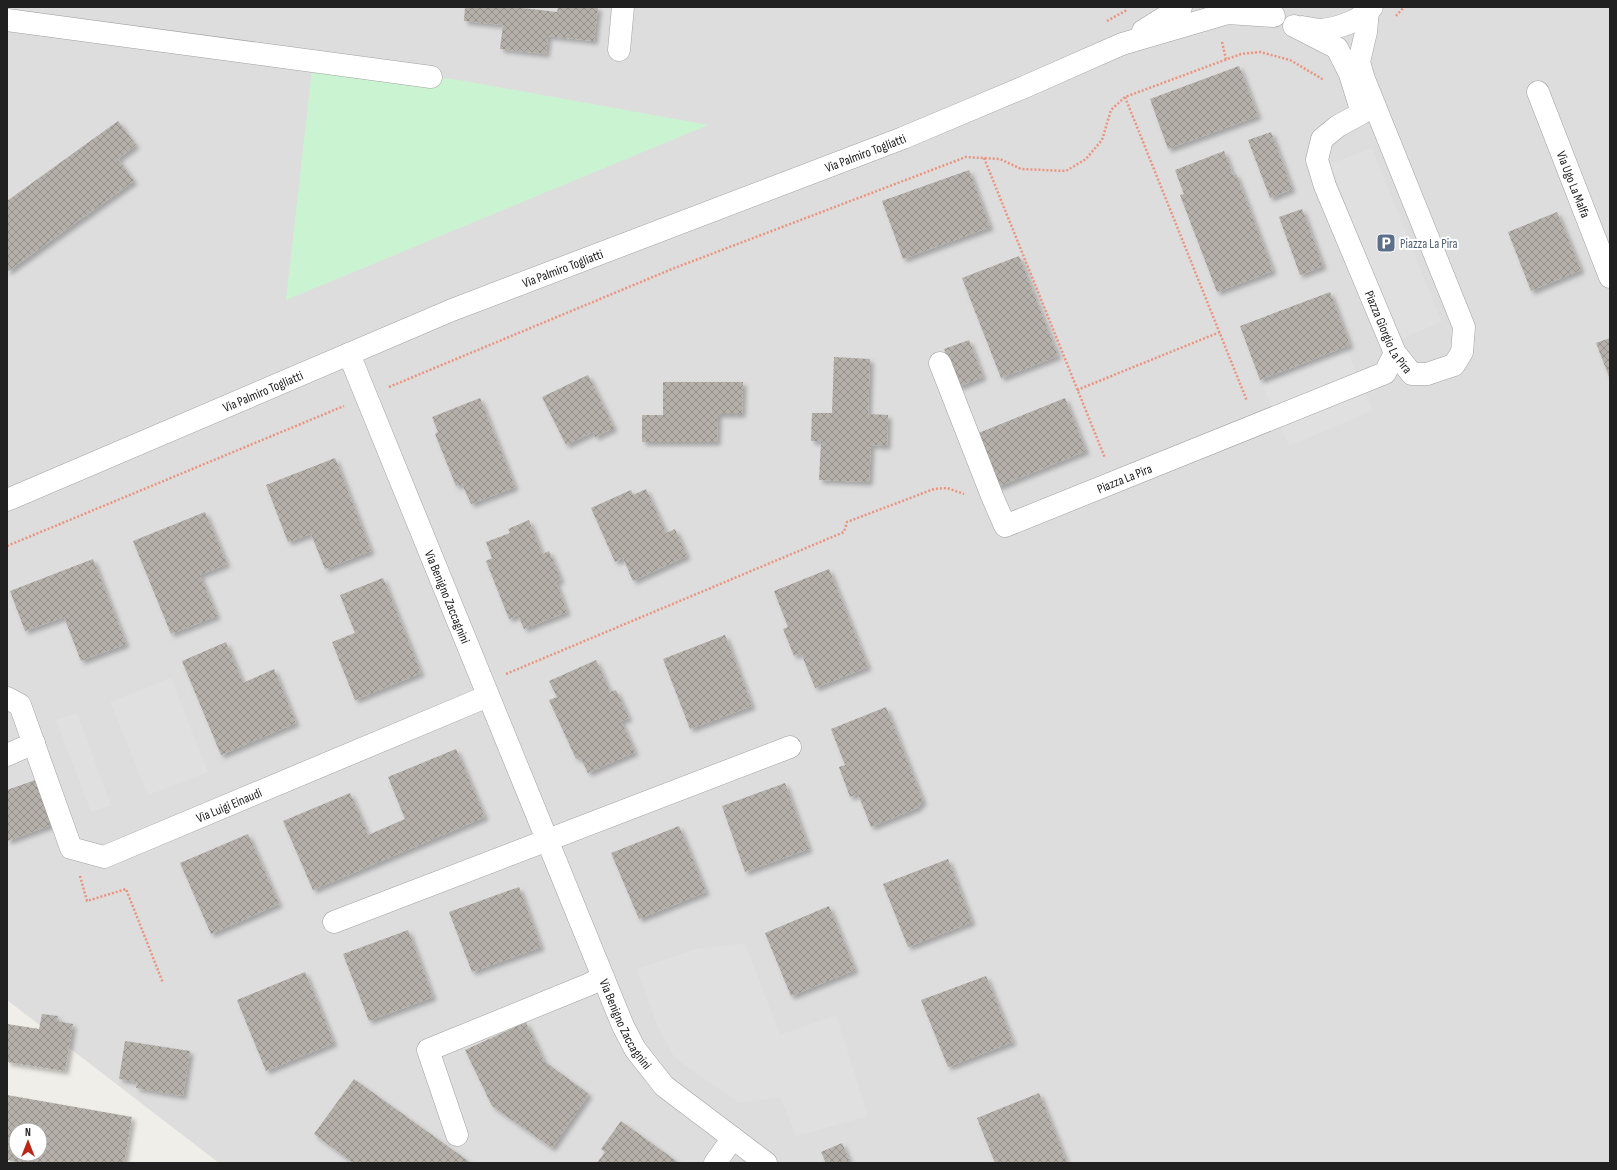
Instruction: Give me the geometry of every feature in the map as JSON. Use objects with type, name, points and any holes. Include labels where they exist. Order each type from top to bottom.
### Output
[{"type":"street","points":[[619,50],[623,7]]},
{"type":"street","name":"Via Palmiro Togliatti","points":[[1122,44],[1181,7]]},
{"type":"street","name":"Via Palmiro Togliatti","points":[[7,500],[452,310],[903,138],[1122,44],[1228,13],[1269,11],[1294,26],[1320,30],[1346,25],[1370,9]]},
{"type":"street","name":"Piazza Giorgio La Pira","points":[[1370,9],[1359,62],[1364,79],[1464,327],[1462,352],[1454,365],[1427,374],[1385,373]]},
{"type":"street","points":[[7,20],[431,77]]},
{"type":"street","name":"Piazza Giorgio La Pira","points":[[1294,26],[1337,48],[1350,74],[1362,113],[1338,126],[1322,139],[1317,160],[1325,186],[1395,354],[1412,374]]},
{"type":"street","name":"Via Ugo La Malfa","points":[[1538,92],[1610,277]]},
{"type":"street","name":"Via Benigno Zaccagnini","points":[[349,354],[623,1026],[635,1049],[664,1086],[766,1163]]},
{"type":"street","points":[[1385,373],[1395,354]]},
{"type":"street","name":"Piazza La Pira","points":[[940,363],[1005,526],[1385,373]]},
{"type":"street","name":"Via Luigi Einaudi","points":[[71,848],[104,857],[486,690]]},
{"type":"street","points":[[7,698],[20,705],[71,848]]},
{"type":"street","points":[[7,755],[34,743]]},
{"type":"street","points":[[334,922],[790,747]]},
{"type":"street","points":[[457,1135],[428,1050],[590,984],[603,977]]},
{"type":"street","points":[[715,1163],[733,1138]]},
{"type":"path","points":[[1394,19],[1404,7]]},
{"type":"path","points":[[7,546],[672,269],[966,157],[1000,159],[1021,169],[1066,171],[1086,159],[1102,140],[1111,110],[1125,97],[1241,54],[1260,52],[1290,60],[1311,73],[1343,89],[1353,85]]},
{"type":"path","points":[[1125,97],[1256,425]]},
{"type":"path","points":[[984,158],[1114,482]]},
{"type":"path","points":[[1078,390],[1220,332]]},
{"type":"path","points":[[486,690],[844,532],[847,522],[934,489],[947,488],[980,499],[992,496]]},
{"type":"path","points":[[71,848],[87,901],[126,888],[163,982]]},
{"type":"shaded area","points":[[7,7],[1610,7],[1610,1163],[219,1163],[7,1000]]},
{"type":"shaded area","name":"Piazza La Pira","points":[[1372,148],[1442,322],[1400,339],[1330,164]]},
{"type":"shaded area","points":[[1346,348],[1373,410],[1289,446],[1262,384]]},
{"type":"shaded area","points":[[171,678],[208,772],[148,795],[110,702]]},
{"type":"shaded area","points":[[77,713],[111,805],[91,812],[56,720]]},
{"type":"shaded area","points":[[745,943],[780,1035],[836,1015],[868,1116],[796,1136],[780,1097],[739,1103],[675,1058],[658,1027],[637,969],[696,949]]},
{"type":"green space","points":[[313,61],[465,81],[708,125],[286,300]]},
{"type":"building","points":[[465,7],[514,7],[557,12],[558,7],[598,7],[594,41],[548,36],[546,54],[500,49],[503,25],[464,21]]},
{"type":"building","points":[[1239,66],[1258,116],[1168,149],[1150,99]]},
{"type":"building","points":[[118,121],[136,145],[118,159],[134,181],[7,272],[7,201]]},
{"type":"building","points":[[1271,132],[1292,189],[1270,198],[1248,140]]},
{"type":"building","points":[[1224,151],[1233,175],[1236,174],[1273,271],[1217,292],[1180,195],[1184,194],[1175,170]]},
{"type":"building","points":[[969,170],[990,227],[903,259],[882,201]]},
{"type":"building","points":[[1302,209],[1323,266],[1300,275],[1279,217]]},
{"type":"building","points":[[1557,212],[1581,270],[1531,291],[1508,232]]},
{"type":"building","points":[[1019,256],[1058,356],[1001,378],[962,278]]},
{"type":"building","points":[[1330,292],[1350,345],[1260,380],[1240,326]]},
{"type":"building","points":[[1610,338],[1610,379],[1596,343]]},
{"type":"building","points":[[969,340],[983,377],[958,387],[944,349]]},
{"type":"building","points":[[834,357],[870,359],[868,414],[888,415],[887,446],[871,445],[869,482],[819,480],[821,442],[811,441],[812,413],[832,413]]},
{"type":"building","points":[[588,375],[614,428],[595,437],[593,432],[566,445],[542,397]]},
{"type":"building","points":[[663,382],[743,382],[742,414],[718,414],[717,442],[642,442],[642,415],[663,415]]},
{"type":"building","points":[[480,398],[515,487],[471,504],[462,484],[456,486],[435,434],[438,432],[432,417]]},
{"type":"building","points":[[1065,398],[1086,451],[997,487],[976,434]]},
{"type":"building","points":[[335,458],[371,551],[325,569],[311,534],[288,542],[266,485]]},
{"type":"building","points":[[646,489],[666,533],[675,529],[687,556],[633,581],[623,558],[615,562],[591,508],[631,490],[633,495]]},
{"type":"building","points":[[205,512],[227,564],[200,575],[217,616],[171,634],[133,541]]},
{"type":"building","points":[[529,520],[542,554],[549,551],[561,580],[556,582],[567,612],[524,629],[518,615],[509,619],[486,561],[492,558],[486,542],[510,533],[508,529]]},
{"type":"building","points":[[93,559],[126,644],[81,661],[64,617],[25,631],[10,591]]},
{"type":"building","points":[[829,569],[868,667],[815,688],[801,653],[794,656],[783,629],[788,627],[774,591]]},
{"type":"building","points":[[383,578],[421,673],[355,700],[332,642],[355,633],[340,595]]},
{"type":"building","points":[[725,635],[752,706],[690,729],[663,659]]},
{"type":"building","points":[[226,642],[243,683],[274,669],[296,723],[221,755],[182,661]]},
{"type":"building","points":[[596,660],[610,692],[616,690],[629,718],[621,721],[635,752],[588,773],[580,757],[576,759],[549,700],[557,697],[549,681]]},
{"type":"building","points":[[886,707],[923,801],[917,808],[871,827],[858,794],[850,797],[839,767],[845,765],[831,729]]},
{"type":"building","points":[[456,749],[485,817],[313,890],[283,821],[350,793],[368,835],[405,819],[388,777]]},
{"type":"building","points":[[38,779],[54,824],[7,841],[7,790]]},
{"type":"building","points":[[785,783],[809,849],[745,872],[722,806]]},
{"type":"building","points":[[679,826],[706,892],[639,919],[611,853]]},
{"type":"building","points":[[248,834],[279,904],[211,934],[180,863]]},
{"type":"building","points":[[948,859],[972,922],[908,947],[883,884]]},
{"type":"building","points":[[519,887],[541,947],[472,972],[449,912]]},
{"type":"building","points":[[829,906],[855,970],[791,996],[765,933]]},
{"type":"building","points":[[408,930],[433,997],[369,1021],[343,954]]},
{"type":"building","points":[[305,972],[334,1043],[266,1071],[237,1000]]},
{"type":"building","points":[[986,976],[1013,1042],[948,1067],[921,1000]]},
{"type":"building","points":[[42,1014],[58,1016],[57,1021],[73,1024],[65,1071],[7,1062],[7,1024],[39,1029]]},
{"type":"building","points":[[526,1022],[544,1061],[589,1094],[552,1148],[492,1106],[465,1050]]},
{"type":"building","points":[[125,1041],[190,1051],[183,1096],[136,1088],[137,1082],[119,1079]]},
{"type":"building","points":[[354,1079],[471,1163],[353,1163],[314,1134]]},
{"type":"building","points":[[1039,1093],[1067,1163],[995,1163],[977,1118]]},
{"type":"building","points":[[7,1095],[132,1117],[124,1163],[17,1162],[48,1162],[48,1122],[8,1122],[8,1160]]},
{"type":"building","points":[[621,1121],[679,1163],[597,1163],[605,1152],[601,1149]]},
{"type":"building","points":[[842,1143],[849,1160],[843,1163],[826,1163],[821,1152]]},
{"type":"place","name":"Piazza La Pira","points":[[1386,243]]}]
